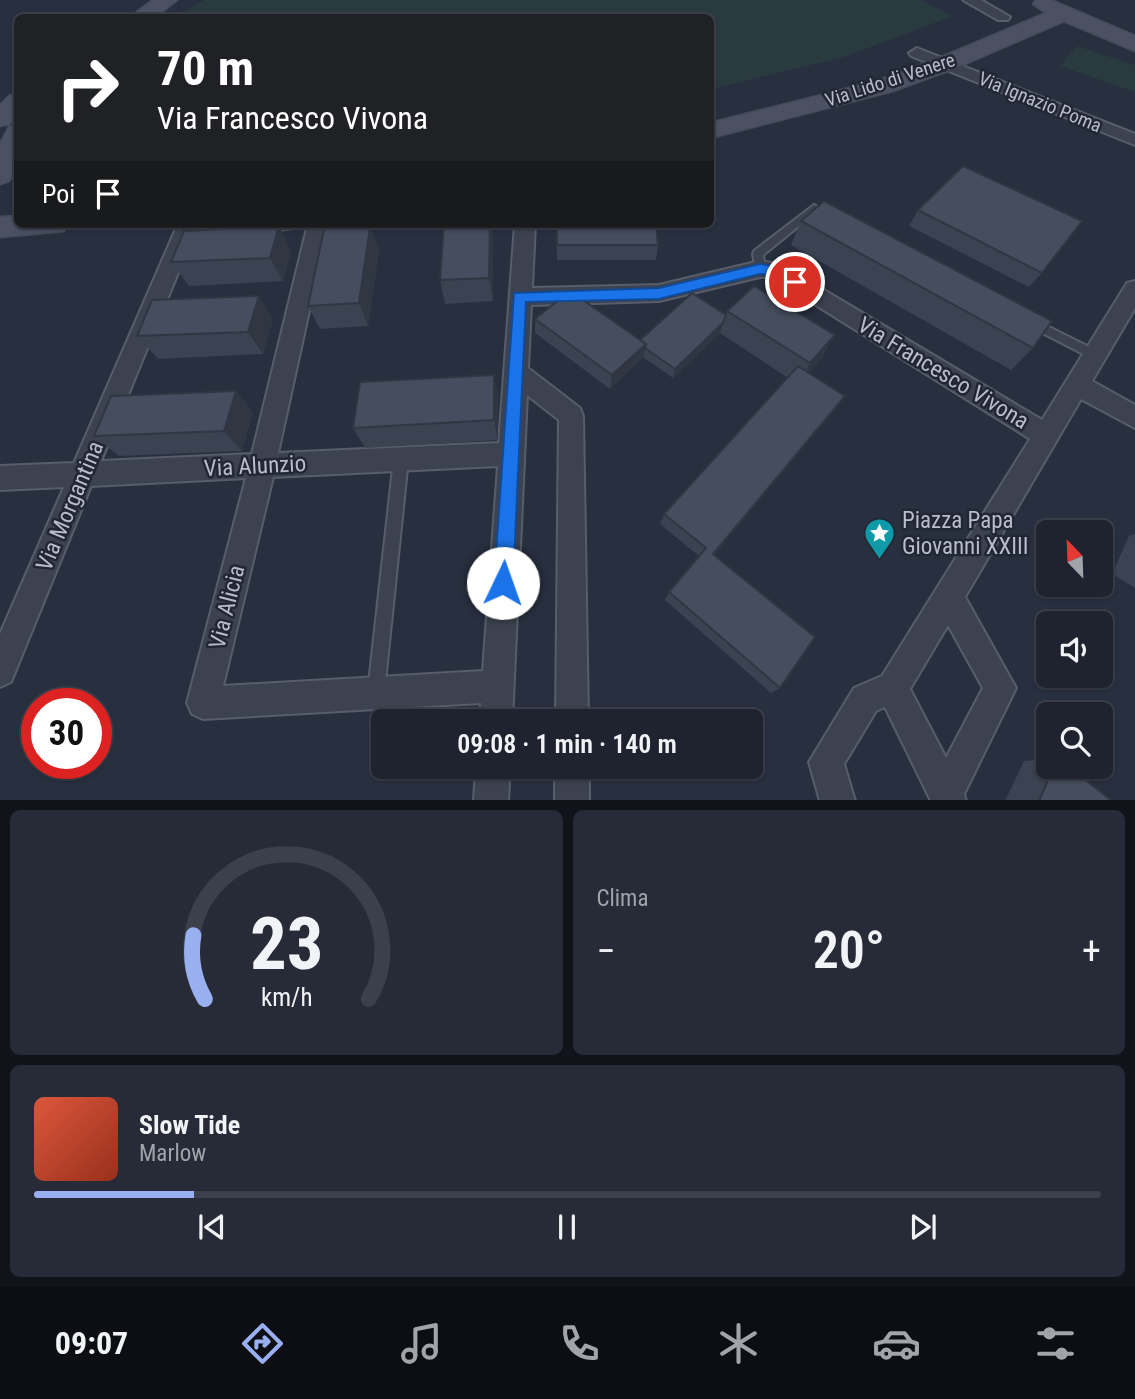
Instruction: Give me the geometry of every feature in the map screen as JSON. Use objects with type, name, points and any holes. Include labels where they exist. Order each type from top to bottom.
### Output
[{"type":"street","points":[[145,14],[167,0]]},
{"type":"street","points":[[970,0],[1003,17]]},
{"type":"street","points":[[1036,1],[1135,44]]},
{"type":"street","name":"Via Lido di Venere","points":[[714,111],[840,78],[917,53],[1036,1]]},
{"type":"street","name":"Via Lido di Venere","points":[[714,130],[885,86],[945,64],[1064,13]]},
{"type":"street","name":"Via Ignazio Poma","points":[[917,53],[1135,141]]},
{"type":"street","points":[[0,119],[14,105]]},
{"type":"street","points":[[14,141],[1,169],[7,187],[14,190]]},
{"type":"street","name":"Via Alicia","points":[[317,228],[262,466],[202,703],[498,687]]},
{"type":"street","points":[[497,709],[525,228]]},
{"type":"street","name":"Via Morgantina","points":[[0,671],[188,234]]},
{"type":"street","points":[[519,297],[659,293],[760,269]]},
{"type":"street","name":"Via Francesco Vivona","points":[[760,269],[775,270],[1046,436]]},
{"type":"street","points":[[838,800],[826,762],[865,699],[893,688],[1135,289]]},
{"type":"street","points":[[515,371],[571,416],[572,709]]},
{"type":"street","points":[[1077,385],[1135,417]]},
{"type":"street","name":"Via Alunzio","points":[[0,478],[511,454]]},
{"type":"street","points":[[948,596],[1000,688],[948,797]]},
{"type":"street","points":[[893,688],[948,797]]},
{"type":"street","points":[[491,800],[492,779]]},
{"type":"street","points":[[572,779],[572,800]]},
{"type":"lane","points":[[760,269],[758,254],[814,208],[839,221]]},
{"type":"lane","points":[[247,231],[270,228]]},
{"type":"lane","points":[[1021,317],[1095,355]]},
{"type":"lane","points":[[376,693],[401,459]]},
{"type":"shaded area","points":[[204,0],[921,0],[953,16],[844,57],[714,88],[714,14],[181,14]]},
{"type":"shaded area","points":[[1077,46],[1135,65],[1135,92],[1060,66]]},
{"type":"building","points":[[963,166],[1082,221],[1042,273],[918,210]]},
{"type":"building","points":[[824,201],[1052,321],[1033,348],[801,221]]},
{"type":"building","points":[[278,228],[270,258],[171,262],[184,231]]},
{"type":"building","points":[[370,228],[359,303],[308,306],[324,229]]},
{"type":"building","points":[[444,228],[490,228],[489,278],[440,280]]},
{"type":"building","points":[[557,228],[656,228],[658,245],[557,245]]},
{"type":"building","points":[[754,286],[835,335],[810,363],[727,311]]},
{"type":"building","points":[[570,291],[646,344],[612,375],[535,319]]},
{"type":"building","points":[[692,293],[726,315],[723,323],[675,369],[645,348],[646,344],[640,340]]},
{"type":"building","points":[[259,296],[248,332],[137,336],[152,300]]},
{"type":"building","points":[[798,366],[845,396],[713,554],[815,637],[780,688],[669,592],[706,548],[664,514]]},
{"type":"building","points":[[494,375],[494,420],[353,428],[360,382]]},
{"type":"building","points":[[236,391],[224,431],[94,436],[111,396]]},
{"type":"building","points":[[1048,779],[1084,779],[1111,800],[1039,800]]},
{"type":"place","name":"Piazza Papa Giovanni XXIII","points":[[879,560]]},
{"type":"route","points":[[503,583],[519,297],[659,293],[760,269],[775,270],[795,282]]}]
